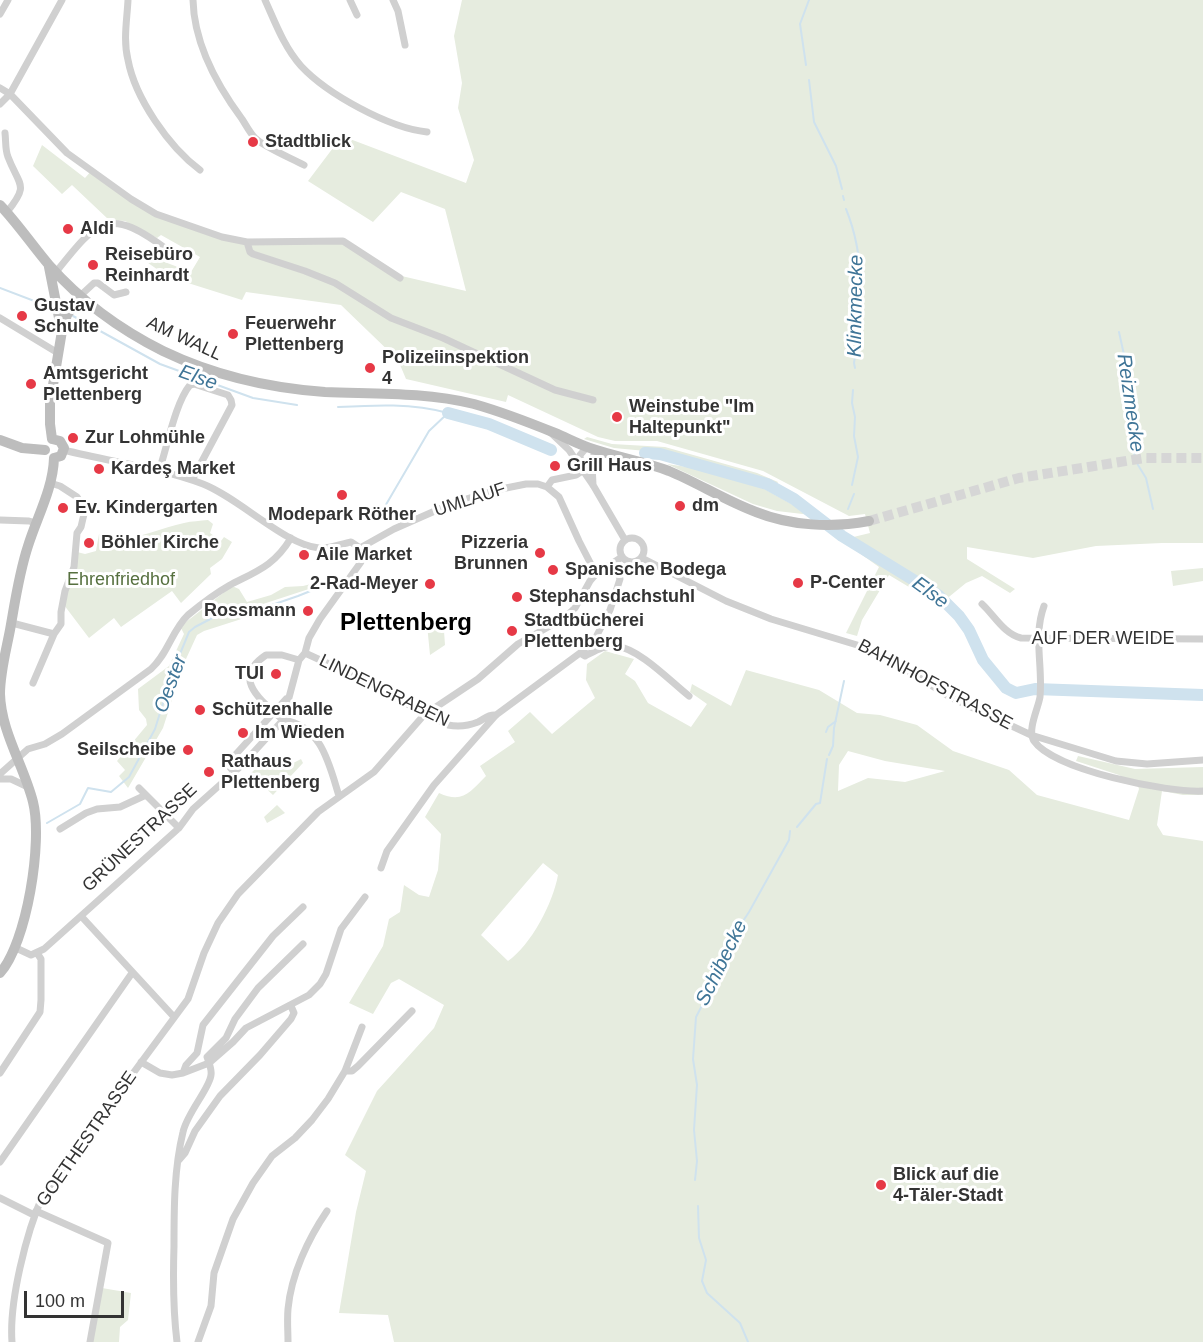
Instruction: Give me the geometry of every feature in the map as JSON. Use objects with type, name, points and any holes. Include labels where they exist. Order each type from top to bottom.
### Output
[{"type":"main road","name":"AM WALL","points":[[3,209],[52,268],[80,296],[157,348],[186,361],[245,382],[297,389],[397,393],[443,398],[511,415],[591,449],[669,472],[757,513],[809,524],[869,521]]},
{"type":"main road","points":[[52,268],[62,331]]},
{"type":"main road","points":[[58,311],[67,297],[80,296]]},
{"type":"main road","points":[[52,439],[50,411],[62,331],[67,315],[80,296]]},
{"type":"main road","points":[[52,439],[62,442],[64,450],[61,456],[54,458],[48,456],[45,450],[46,443],[52,439]]},
{"type":"main road","points":[[0,440],[22,448],[45,450]]},
{"type":"main road","points":[[0,973],[16,948],[26,910],[36,843],[36,812],[1,708],[2,674],[26,555],[50,483],[54,458]]},
{"type":"street","points":[[0,15],[8,0]]},
{"type":"street","points":[[128,0],[127,59],[135,83],[147,110],[189,162],[200,170]]},
{"type":"street","points":[[193,0],[194,23],[200,44],[231,104],[255,138],[304,165]]},
{"type":"street","points":[[265,0],[289,50],[312,77],[364,111],[404,128],[427,132]]},
{"type":"street","points":[[350,0],[357,15]]},
{"type":"street","points":[[393,0],[398,11],[405,45]]},
{"type":"street","points":[[0,104],[10,94],[59,1]]},
{"type":"street","points":[[0,88],[10,94],[67,153],[131,199],[166,218],[222,237],[247,242],[343,241],[400,278]]},
{"type":"street","points":[[3,209],[18,196],[21,184],[8,157],[5,133]]},
{"type":"street","points":[[52,268],[89,232],[114,222],[126,224],[148,235],[169,251]]},
{"type":"street","points":[[247,242],[253,254],[305,271],[335,284],[391,318],[443,338],[555,390],[594,400]]},
{"type":"street","points":[[80,296],[93,283],[98,283],[114,295],[126,292]]},
{"type":"street","points":[[0,318],[58,353]]},
{"type":"street","points":[[159,471],[180,406],[190,385],[194,384],[228,395],[232,405],[192,480]]},
{"type":"street","name":"AM WALL","points":[[550,431],[569,450],[593,485],[625,540]]},
{"type":"street","points":[[582,471],[580,455],[591,449],[593,485]]},
{"type":"street","points":[[64,450],[192,480],[232,499],[291,538],[309,546],[318,548],[351,542],[360,548],[361,562],[320,619],[309,638],[305,653],[299,660],[283,720]]},
{"type":"street","name":"UMLAUF","points":[[360,548],[394,529],[463,500],[526,484],[547,487],[552,480],[576,475],[582,471]]},
{"type":"street","points":[[33,683],[54,634],[61,624],[62,606],[74,567],[77,533],[84,514],[83,506],[77,497],[60,486],[50,483]]},
{"type":"street","points":[[547,487],[563,502],[579,541],[597,574]]},
{"type":"street","points":[[0,520],[29,520],[36,523]]},
{"type":"street","points":[[28,788],[0,776],[28,749],[45,744],[62,734],[151,669],[162,655],[180,623],[189,614],[229,586],[262,569],[280,556],[291,538]]},
{"type":"street","points":[[634,538],[641,542],[645,549],[642,558],[632,563],[622,557],[620,549],[625,540],[634,538]]},
{"type":"street","name":"GOETHESTRASSE","points":[[12,1342],[10,1321],[19,1274],[35,1213],[43,1195],[188,999],[204,953],[226,909],[309,822],[339,796],[374,772],[424,715],[478,679],[518,644],[564,618],[574,608],[590,581],[622,557]]},
{"type":"street","name":"BAHNHOFSTRASSE","points":[[642,558],[726,600],[771,619],[867,648],[950,697],[1031,735],[1116,761],[1147,764],[1203,760]]},
{"type":"street","points":[[381,868],[387,851],[434,785],[496,714],[580,652],[596,637],[610,610],[620,579],[618,572],[610,565]]},
{"type":"street","name":"AUF DER WEIDE","points":[[982,604],[1013,636],[1038,639],[1203,639]]},
{"type":"street","points":[[1044,606],[1040,617],[1038,639],[1040,697],[1031,735],[1035,743],[1053,756],[1102,775],[1137,784],[1203,791]]},
{"type":"street","points":[[12,623],[54,634]]},
{"type":"street","points":[[580,652],[585,656],[600,648],[616,646],[627,650],[642,658],[689,696]]},
{"type":"street","points":[[299,660],[272,653],[260,659],[250,675],[253,691],[283,720],[294,722],[318,739],[339,796]]},
{"type":"street","name":"LINDENGRABEN","points":[[305,653],[329,663],[448,726],[476,723],[489,714],[496,714]]},
{"type":"street","points":[[234,772],[227,764],[288,697]]},
{"type":"street","name":"GRÜNESTRASSE","points":[[38,953],[178,828],[193,809],[234,772],[283,720]]},
{"type":"street","points":[[139,788],[178,828]]},
{"type":"street","points":[[60,829],[92,811],[120,807],[146,795]]},
{"type":"street","points":[[141,1062],[159,1073],[172,1075],[209,1063],[246,1028],[309,995],[326,974],[341,929],[364,897]]},
{"type":"street","points":[[183,1073],[186,1065],[196,1055],[203,1025],[273,936],[303,907]]},
{"type":"street","points":[[81,916],[174,1017]]},
{"type":"street","points":[[177,1342],[174,1243],[175,1174],[183,1131],[188,1117],[210,1079],[211,1071],[207,1057],[226,1038],[235,1019],[258,988],[303,945]]},
{"type":"street","points":[[0,1073],[39,1012],[41,1000],[41,959],[38,953],[27,955],[16,948]]},
{"type":"street","points":[[0,1162],[132,973]]},
{"type":"street","points":[[178,1161],[185,1153],[195,1131],[220,1096],[261,1055],[291,1019],[294,1013],[291,1006]]},
{"type":"street","points":[[345,1071],[352,1071],[358,1066],[412,1011]]},
{"type":"street","points":[[198,1342],[211,1306],[216,1264],[233,1219],[272,1156],[295,1138],[328,1099],[345,1071],[362,1028]]},
{"type":"street","points":[[0,1198],[108,1243],[90,1342]]},
{"type":"street","points":[[288,1342],[291,1288],[315,1228],[327,1211]]},
{"type":"green space","points":[[462,0],[1203,0],[1203,543],[1096,546],[1033,558],[967,547],[967,559],[1015,589],[1010,593],[982,576],[966,583],[939,605],[889,575],[862,620],[857,636],[846,633],[879,567],[841,540],[870,533],[865,514],[849,516],[763,471],[657,441],[615,441],[598,437],[508,395],[506,402],[406,379],[398,360],[341,305],[246,292],[242,300],[161,272],[141,258],[148,250],[162,261],[191,272],[200,257],[161,235],[157,238],[125,221],[109,220],[72,185],[62,194],[33,166],[42,145],[85,178],[92,170],[156,214],[247,242],[343,241],[393,274],[466,291],[445,209],[401,192],[373,222],[308,181],[342,136],[466,183],[474,160],[458,108],[462,83],[454,36]]},
{"type":"green space","points":[[587,437],[612,444],[665,447],[757,473],[778,482],[777,484],[678,454],[614,448],[584,439]]},
{"type":"green space","points":[[667,464],[707,470],[759,486],[811,515],[777,511],[753,504]]},
{"type":"green space","name":"Ehrenfriedhof","points":[[208,520],[213,524],[210,533],[221,541],[224,537],[232,542],[222,559],[210,568],[211,574],[181,603],[172,591],[121,627],[114,618],[89,638],[64,605],[76,569],[77,552],[85,554],[96,551],[99,534],[120,538],[131,537],[184,523]]},
{"type":"green space","points":[[1203,568],[1203,581],[1173,586],[1171,571]]},
{"type":"green space","points":[[323,581],[318,586],[253,606],[257,614],[197,635],[175,683],[163,728],[128,788],[119,776],[125,770],[117,761],[147,725],[146,719],[139,710],[138,689],[169,666],[184,634],[181,628],[186,622],[232,586],[239,589],[247,602],[271,595],[285,587],[303,586]]},
{"type":"green space","points":[[426,614],[444,631],[445,645],[430,655]]},
{"type":"green space","points":[[605,651],[634,659],[625,674],[635,681],[648,703],[691,727],[707,704],[690,692],[692,684],[731,706],[746,670],[819,690],[857,713],[880,715],[917,725],[953,751],[1009,770],[1037,795],[1129,820],[1138,786],[1119,775],[1076,761],[1078,756],[1135,769],[1203,767],[1203,795],[1183,795],[1162,791],[1157,825],[1163,835],[1203,841],[1203,1342],[394,1342],[388,1315],[339,1313],[356,1212],[366,1171],[345,1155],[377,1091],[434,1028],[444,1005],[399,979],[391,983],[373,1014],[349,1003],[383,946],[389,919],[400,912],[404,885],[419,895],[429,897],[438,870],[441,834],[425,817],[439,793],[454,797],[466,795],[486,776],[480,766],[515,742],[508,731],[530,712],[552,734],[595,698],[586,680],[587,664]],"holes":[[[848,751],[885,761],[945,771],[905,782],[868,778],[838,791],[839,765]],[[543,863],[558,875],[551,898],[533,934],[517,954],[508,961],[481,935]]]},
{"type":"green space","points":[[270,755],[280,770],[301,759],[303,763],[273,795],[250,774]]},
{"type":"green space","points":[[277,805],[285,813],[267,823],[264,817]]},
{"type":"green space","points":[[102,1288],[131,1293],[128,1320],[120,1327],[119,1342],[92,1342]]},
{"type":"waterway","name":"Klinkmecke","points":[[806,65],[800,24],[809,0]]},
{"type":"waterway","name":"Klinkmecke","points":[[809,80],[814,122],[836,166],[842,189]]},
{"type":"waterway","name":"Klinkmecke","points":[[843,196],[844,200]]},
{"type":"waterway","name":"Klinkmecke","points":[[846,209],[860,266],[861,305],[855,368]]},
{"type":"waterway","name":"Else","points":[[0,288],[50,307]]},
{"type":"waterway","name":"Else","points":[[73,316],[160,364],[253,398],[297,405]]},
{"type":"waterway","name":"Reizmecke","points":[[1119,332],[1128,373],[1127,403],[1130,441],[1138,465],[1146,478],[1153,509]]},
{"type":"waterway","name":"Klinkmecke","points":[[852,485],[858,457],[854,436],[853,390]]},
{"type":"waterway","name":"Else","points":[[338,407],[407,406],[448,413]]},
{"type":"waterway","name":"Oester","points":[[377,520],[429,431],[448,413]]},
{"type":"waterway","name":"Else","points":[[448,413],[489,424],[551,450]]},
{"type":"waterway","name":"Else","points":[[645,453],[660,454],[767,484],[794,499],[842,536],[938,595],[969,630],[983,660],[1006,688],[1016,693],[1035,689],[1203,695]]},
{"type":"waterway","name":"Klinkmecke","points":[[848,509],[854,494]]},
{"type":"waterway","name":"Oester","points":[[47,823],[80,804],[88,788],[111,792],[129,777],[155,729],[173,671],[189,632],[218,615],[266,607],[318,588],[328,580]]},
{"type":"waterway","name":"Schibecke","points":[[829,755],[833,746],[834,728],[844,681]]},
{"type":"waterway","points":[[826,732],[828,727],[836,721]]},
{"type":"waterway","name":"Schibecke","points":[[797,827],[816,804],[820,803],[827,759]]},
{"type":"waterway","name":"Schibecke","points":[[695,1180],[697,1161],[694,1130],[697,1085],[693,1059],[696,1017],[707,996],[726,947],[749,912],[789,840],[790,831]]},
{"type":"waterway","name":"Schibecke","points":[[698,1206],[699,1238],[706,1260],[702,1281],[707,1293],[740,1323],[748,1342]]},
{"type":"tunnel","points":[[869,521],[1019,478],[1145,458],[1203,458]]},
{"type":"place","name":"Stadtblick","points":[[253,142]]},
{"type":"place","name":"Aldi","points":[[68,229]]},
{"type":"place","name":"Reisebüro Reinhardt","points":[[93,265]]},
{"type":"place","name":"Gustav Schulte","points":[[22,316]]},
{"type":"place","name":"Feuerwehr Plettenberg","points":[[233,334]]},
{"type":"place","name":"Polizeiinspektion 4","points":[[370,368]]},
{"type":"place","name":"Amtsgericht Plettenberg","points":[[31,384]]},
{"type":"place","name":"Weinstube \"Im Haltepunkt\"","points":[[617,417]]},
{"type":"place","name":"Zur Lohmühle","points":[[73,438]]},
{"type":"place","name":"Grill Haus","points":[[555,466]]},
{"type":"place","name":"Kardeş Market","points":[[99,469]]},
{"type":"place","name":"Modepark Röther","points":[[342,495]]},
{"type":"place","name":"dm","points":[[680,506]]},
{"type":"place","name":"Ev. Kindergarten","points":[[63,508]]},
{"type":"place","name":"Böhler Kirche","points":[[89,543]]},
{"type":"place","name":"Pizzeria Brunnen","points":[[540,553]]},
{"type":"place","name":"Aile Market","points":[[304,555]]},
{"type":"place","name":"Spanische Bodega","points":[[553,570]]},
{"type":"place","name":"P-Center","points":[[798,583]]},
{"type":"place","name":"2-Rad-Meyer","points":[[430,584]]},
{"type":"place","name":"Stephansdachstuhl","points":[[517,597]]},
{"type":"place","name":"Rossmann","points":[[308,611]]},
{"type":"place","name":"Stadtbücherei Plettenberg","points":[[512,631]]},
{"type":"place","name":"TUI","points":[[276,674]]},
{"type":"place","name":"Schützenhalle","points":[[200,710]]},
{"type":"place","name":"Im Wieden","points":[[243,733]]},
{"type":"place","name":"Seilscheibe","points":[[188,750]]},
{"type":"place","name":"Rathaus Plettenberg","points":[[209,772]]},
{"type":"place","name":"Blick auf die 4-Täler-Stadt","points":[[881,1185]]},
{"type":"district","name":"Plettenberg","points":[[406,623]]}]
